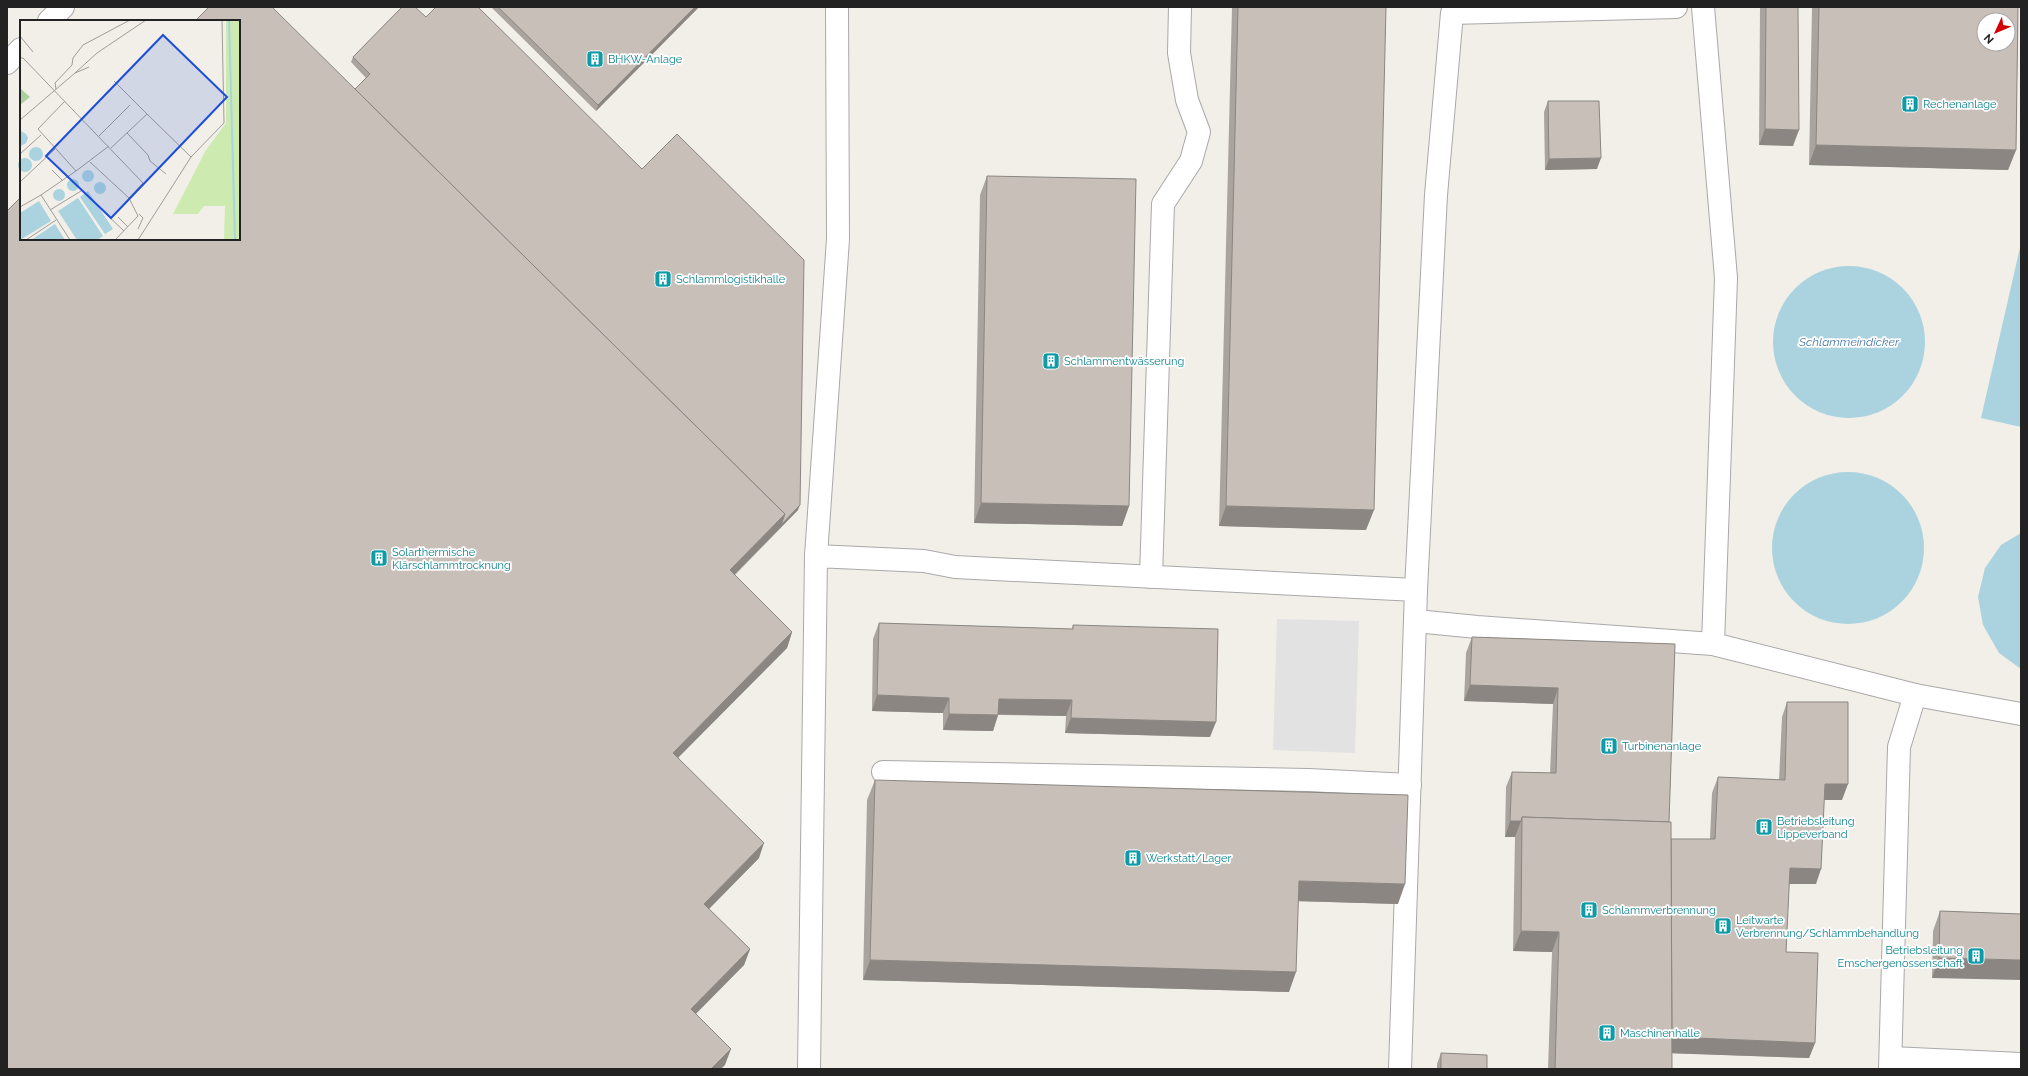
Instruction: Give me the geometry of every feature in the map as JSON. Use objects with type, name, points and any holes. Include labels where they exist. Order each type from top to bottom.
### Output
[{"type":"lane","points":[[50,20],[63,7]]},
{"type":"lane","points":[[809,1069],[816,556],[838,239],[837,7]]},
{"type":"lane","points":[[1151,577],[1163,204],[1191,161],[1199,132],[1187,100],[1179,53],[1180,7]]},
{"type":"lane","points":[[1400,1069],[1416,590],[1436,195],[1452,13],[1676,7]]},
{"type":"lane","points":[[1703,7],[1726,278],[1713,644]]},
{"type":"lane","points":[[7,63],[20,50]]},
{"type":"lane","points":[[816,556],[924,561],[955,567],[1416,590]]},
{"type":"lane","points":[[1416,621],[1484,628],[1713,644],[1915,695],[2021,714]]},
{"type":"lane","points":[[1915,695],[1899,747],[1890,1063],[2021,1064]]},
{"type":"lane","points":[[883,772],[1300,780],[1410,785]]},
{"type":"shaded area","points":[[1277,619],[1359,621],[1355,753],[1273,750]]},
{"type":"water","points":[[2021,243],[2021,427],[1981,418]]},
{"type":"water","name":"Schlammeindicker","points":[[1842,266],[1856,266],[1871,269],[1885,275],[1903,288],[1916,306],[1922,320],[1925,342],[1922,364],[1916,378],[1903,396],[1885,409],[1871,415],[1856,418],[1842,418],[1827,415],[1813,409],[1801,401],[1790,390],[1782,378],[1776,364],[1773,349],[1773,335],[1776,320],[1782,306],[1790,294],[1801,283],[1813,275],[1827,269]]},
{"type":"water","points":[[1841,472],[1855,472],[1870,475],[1884,481],[1902,494],[1915,512],[1921,526],[1924,548],[1921,570],[1915,584],[1902,602],[1884,615],[1870,621],[1855,624],[1841,624],[1826,621],[1812,615],[1800,607],[1789,596],[1781,584],[1775,570],[1772,555],[1772,541],[1775,526],[1781,512],[1789,500],[1800,489],[1812,481],[1826,475]]},
{"type":"water","points":[[2021,533],[2021,669],[1999,653],[1983,625],[1978,597],[1985,568],[2001,545]]},
{"type":"building","name":"Solarthermische Klärschlammtrocknung","points":[[209,7],[272,7],[785,514],[730,570],[792,632],[673,753],[764,843],[704,904],[750,949],[691,1009],[731,1049],[711,1069],[7,1069],[7,211],[20,198],[20,240],[240,240],[240,20],[196,20]]},
{"type":"building","name":"Schlammlogistikhalle","points":[[402,7],[415,7],[426,17],[436,7],[478,7],[642,169],[677,134],[804,260],[800,505],[781,525],[785,514],[355,89],[370,74],[353,57]]},
{"type":"building","name":"BHKW-Anlage","points":[[498,7],[695,7],[598,105]]},
{"type":"building","points":[[1238,7],[1386,7],[1374,510],[1226,506]]},
{"type":"building","points":[[1766,7],[1798,7],[1799,130],[1765,129]]},
{"type":"building","name":"Rechenanlage","points":[[1819,7],[2018,7],[2016,150],[1816,145]]},
{"type":"building","points":[[1548,101],[1599,101],[1601,158],[1549,159]]},
{"type":"building","name":"Schlammentwässerung","points":[[987,176],[1136,179],[1129,506],[981,503]]},
{"type":"building","points":[[879,623],[1073,629],[1073,625],[1218,629],[1216,722],[1071,718],[1072,700],[999,699],[998,715],[949,714],[949,698],[877,695]]},
{"type":"building","name":"Turbinenanlage","points":[[1472,637],[1675,644],[1669,822],[1522,817],[1521,821],[1510,821],[1512,772],[1556,773],[1558,688],[1470,685]]},
{"type":"building","points":[[1787,702],[1848,702],[1848,784],[1825,784],[1821,869],[1790,868],[1786,952],[1818,953],[1815,1043],[1672,1037],[1671,839],[1715,839],[1718,777],[1785,780]]},
{"type":"building","name":"Werkstatt/Lager","points":[[875,780],[1408,795],[1405,884],[1299,881],[1296,972],[870,960]]},
{"type":"building","name":"Schlammverbrennung","points":[[1522,817],[1671,822],[1672,1069],[1555,1069],[1559,932],[1521,931]]},
{"type":"building","points":[[1940,911],[2021,914],[2021,960],[1939,958]]},
{"type":"building","points":[[1441,1053],[1487,1055],[1487,1069],[1441,1069]]},
{"type":"place","name":"BHKW-Anlage","points":[[595,59]]},
{"type":"place","name":"Rechenanlage","points":[[1910,104]]},
{"type":"place","name":"Schlammlogistikhalle","points":[[663,279]]},
{"type":"place","name":"Schlammentwässerung","points":[[1051,361]]},
{"type":"place","name":"Solarthermische Klärschlammtrocknung","points":[[379,558]]},
{"type":"place","name":"Turbinenanlage","points":[[1609,746]]},
{"type":"place","name":"Betriebsleitung Lippeverband","points":[[1764,827]]},
{"type":"place","name":"Werkstatt/Lager","points":[[1133,858]]},
{"type":"place","name":"Schlammverbrennung","points":[[1589,910]]},
{"type":"place","name":"Leitwarte Verbrennung/Schlammbehandlung","points":[[1723,926]]},
{"type":"place","name":"Betriebsleitung Emschergenossenschaft","points":[[1976,956]]},
{"type":"place","name":"Maschinenhalle","points":[[1607,1033]]}]
